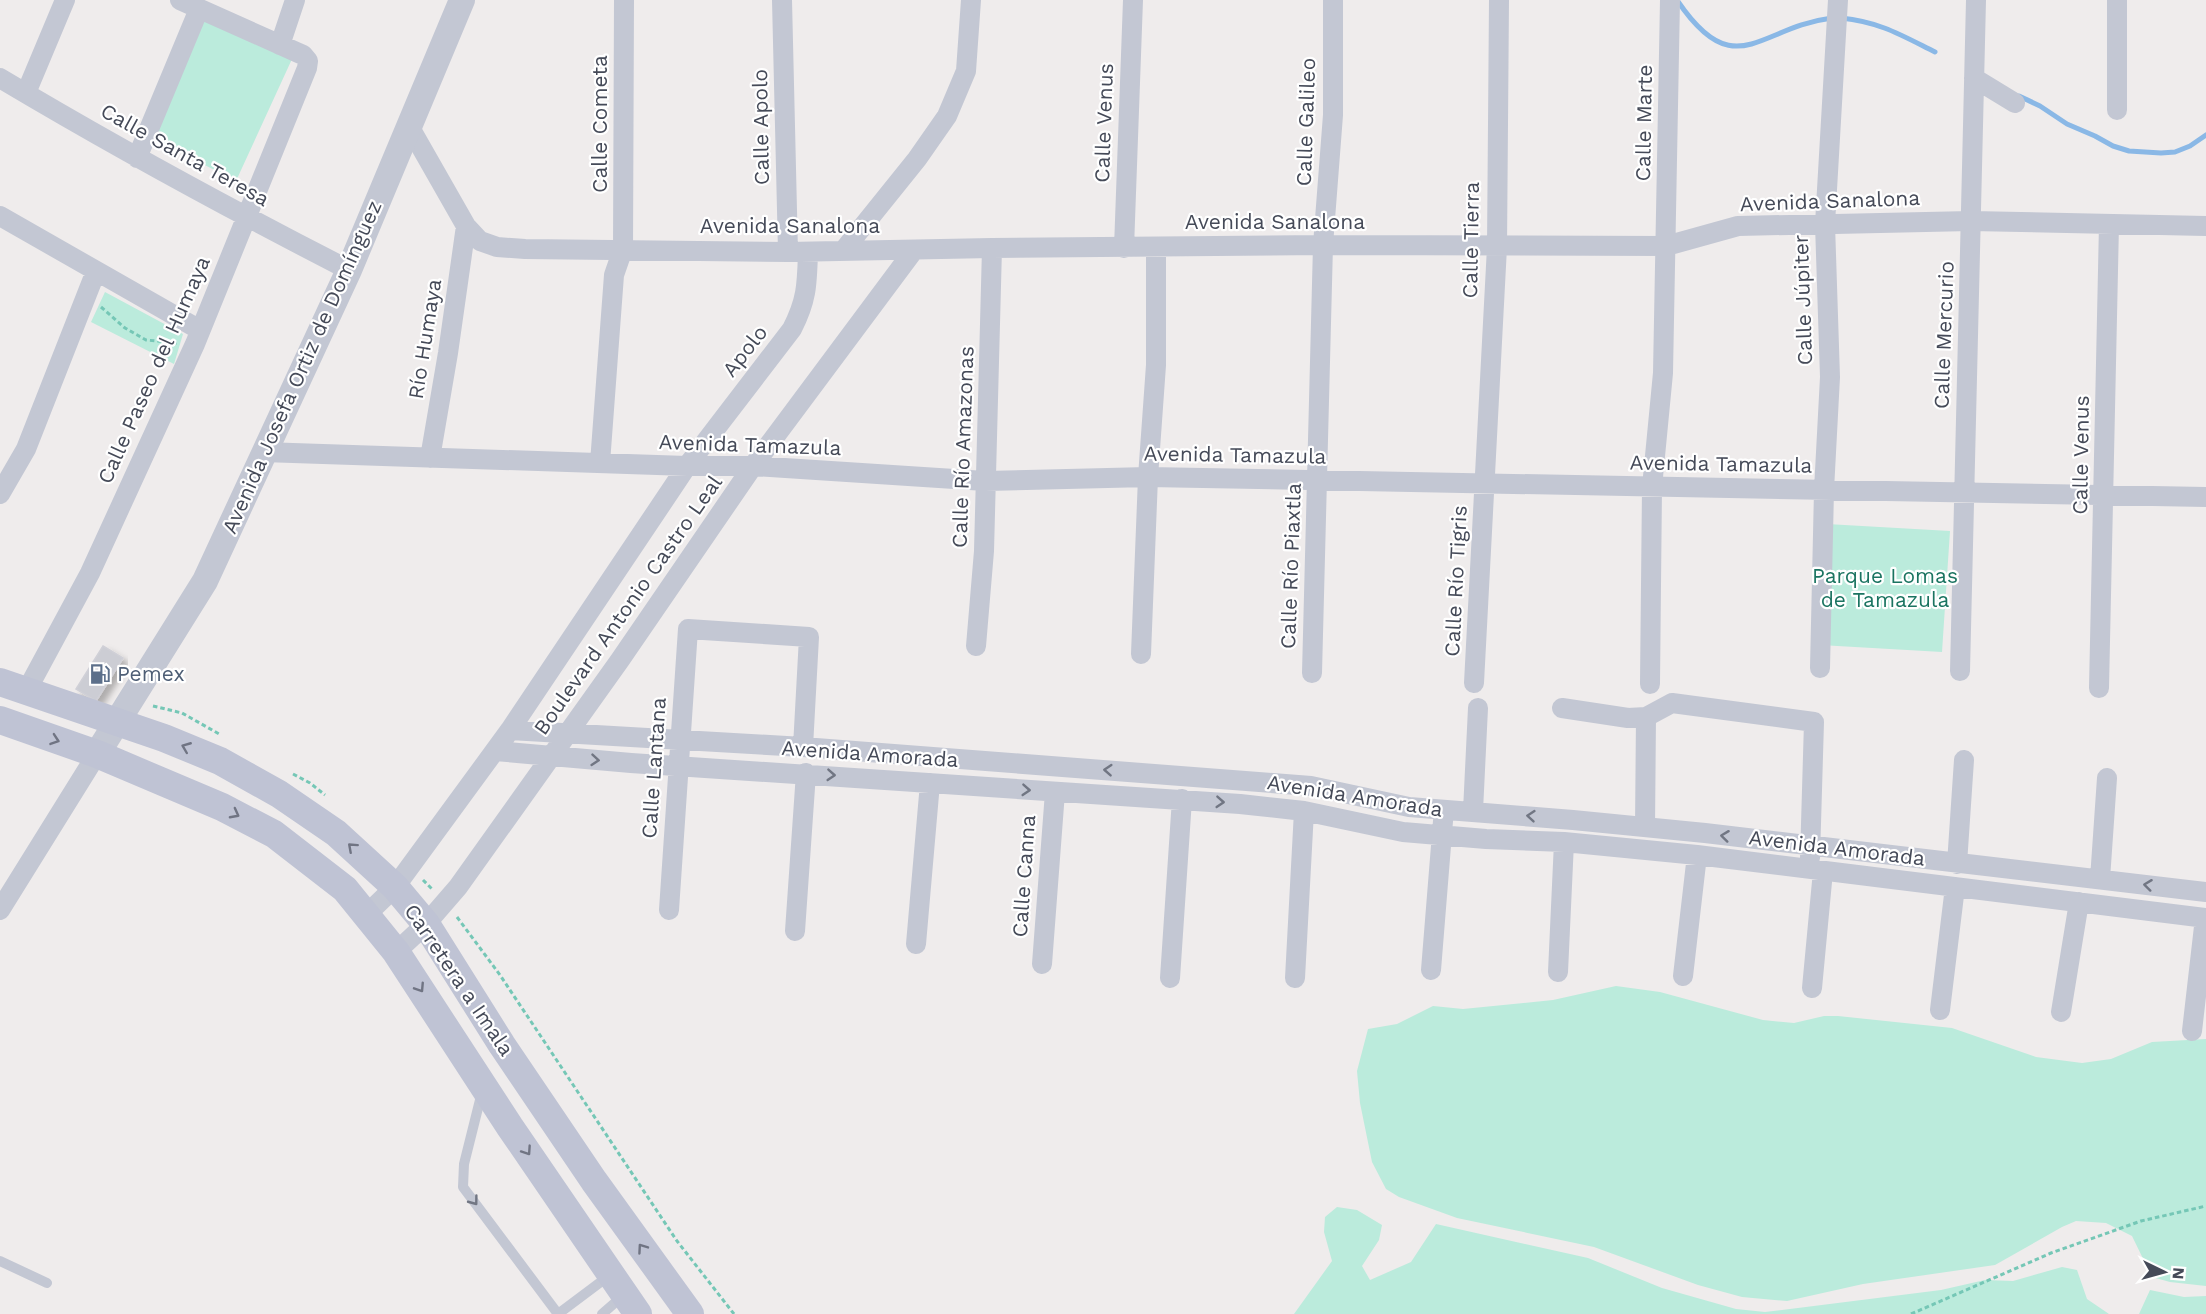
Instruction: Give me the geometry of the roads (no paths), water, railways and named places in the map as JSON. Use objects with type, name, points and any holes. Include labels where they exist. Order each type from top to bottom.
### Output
[{"type":"main road","name":"Carretera a Imala","points":[[0,682],[117,722],[220,761],[279,794],[336,833],[395,887],[426,924],[502,1045],[683,1305]]},
{"type":"main road","name":"Carretera a Imala","points":[[0,720],[97,754],[222,807],[274,834],[345,889],[396,952],[483,1086],[624,1294]]},
{"type":"street","points":[[26,93],[65,0]]},
{"type":"street","points":[[180,0],[280,45],[295,0]]},
{"type":"street","name":"Avenida Josefa Ortiz de Domínguez","points":[[97,754],[205,581],[349,270],[462,0]]},
{"type":"street","name":"Calle Cometa","points":[[600,463],[614,275],[623,249],[624,0]]},
{"type":"street","name":"Calle Apolo","points":[[782,0],[798,252]]},
{"type":"street","points":[[843,251],[917,159],[947,116],[966,71],[971,0]]},
{"type":"street","name":"Calle Venus","points":[[1124,248],[1133,0]]},
{"type":"street","name":"Calle Galileo","points":[[1323,245],[1333,115],[1333,0]]},
{"type":"street","name":"Calle Tierra","points":[[1485,482],[1497,247],[1499,0]]},
{"type":"street","name":"Calle Marte","points":[[1650,684],[1652,487],[1664,373],[1670,0]]},
{"type":"street","name":"Calle Júpiter","points":[[1820,668],[1824,490],[1830,377],[1825,224],[1838,0]]},
{"type":"street","name":"Calle Mercurio","points":[[1960,671],[1977,0]]},
{"type":"street","points":[[2117,0],[2117,110]]},
{"type":"street","points":[[137,158],[199,9]]},
{"type":"street","name":"Calle Paseo del Humaya","points":[[27,690],[90,573],[198,337],[307,68],[308,61],[303,56],[280,45]]},
{"type":"street","name":"Calle Santa Teresa","points":[[0,78],[137,158],[349,270]]},
{"type":"street","points":[[1974,78],[2015,103]]},
{"type":"street","name":"Avenida Sanalona","points":[[409,126],[466,226],[480,241],[497,247],[525,249],[798,252],[1323,245],[1666,246],[1738,226],[1971,221],[2206,226]]},
{"type":"street","points":[[0,216],[96,271],[198,337]]},
{"type":"street","name":"Calle Venus","points":[[2099,688],[2109,224]]},
{"type":"street","name":"Río Humaya","points":[[430,458],[466,226]]},
{"type":"street","name":"Calle Río Piaxtla","points":[[1312,673],[1323,245]]},
{"type":"street","name":"Calle Río Amazonas","points":[[976,646],[984,551],[992,248]]},
{"type":"street","points":[[1141,654],[1148,477],[1156,365],[1156,248]]},
{"type":"street","name":"Boulevard Antonio Castro Leal","points":[[396,952],[426,924],[458,887],[552,756],[753,466],[914,249]]},
{"type":"street","name":"Apolo","points":[[687,466],[792,329],[803,308],[807,284],[798,252]]},
{"type":"street","points":[[0,494],[26,449],[96,271]]},
{"type":"street","name":"Avenida Tamazula","points":[[263,452],[687,466],[753,466],[985,481],[1148,477],[2206,498]]},
{"type":"street","name":"Boulevard Antonio Castro Leal","points":[[367,914],[395,887],[510,730],[687,466]]},
{"type":"street","name":"Calle Río Tigris","points":[[1474,683],[1485,482]]},
{"type":"street","name":"Calle Lantana","points":[[669,910],[688,629],[809,637],[803,747]]},
{"type":"street","points":[[1562,708],[1628,718],[1646,717],[1672,704],[1814,722],[1811,846],[1817,871],[1812,988]]},
{"type":"street","points":[[1473,811],[1478,708]]},
{"type":"street","points":[[1645,827],[1646,717]]},
{"type":"street","name":"Avenida Amorada","points":[[510,730],[803,747],[1311,786],[1408,807],[1645,827],[2206,892]]},
{"type":"street","points":[[631,763],[634,738]]},
{"type":"street","name":"Avenida Amorada","points":[[495,751],[631,763],[1182,799],[1304,811],[1403,832],[1486,839],[1564,842],[1697,855],[2206,918]]},
{"type":"street","points":[[0,910],[97,754]]},
{"type":"street","points":[[1957,864],[1964,760]]},
{"type":"street","points":[[1138,772],[1138,797]]},
{"type":"street","points":[[795,932],[806,773]]},
{"type":"street","points":[[2100,879],[2107,778]]},
{"type":"street","points":[[916,944],[930,783]]},
{"type":"street","name":"Calle Canna","points":[[1042,964],[1055,792]]},
{"type":"street","points":[[1170,978],[1182,799]]},
{"type":"street","points":[[1431,970],[1444,809]]},
{"type":"street","points":[[1295,978],[1304,811]]},
{"type":"street","points":[[1558,972],[1564,842]]},
{"type":"street","points":[[1683,976],[1697,855]]},
{"type":"street","points":[[1940,1010],[1955,887]]},
{"type":"street","points":[[2175,915],[2179,889]]},
{"type":"street","points":[[2061,1012],[2079,902]]},
{"type":"street","points":[[2192,1031],[2206,918]]},
{"type":"lane","points":[[483,1086],[464,1164],[464,1186],[558,1314],[624,1294]]},
{"type":"lane","points":[[0,1261],[47,1283]]},
{"type":"lane","points":[[602,1314],[624,1294]]},
{"type":"waterway","points":[[1677,0],[1697,26],[1715,40],[1732,46],[1749,45],[1807,23],[1832,18]]},
{"type":"waterway","points":[[1841,18],[1879,26],[1935,52]]},
{"type":"waterway","points":[[2019,96],[2040,106],[2067,124],[2113,146],[2129,151],[2175,152],[2190,146],[2206,135]]},
{"type":"place","name":"Pemex","points":[[100,674]]},
{"type":"park label","name":"Parque Lomas de Tamazula","points":[[1885,588]]}]
